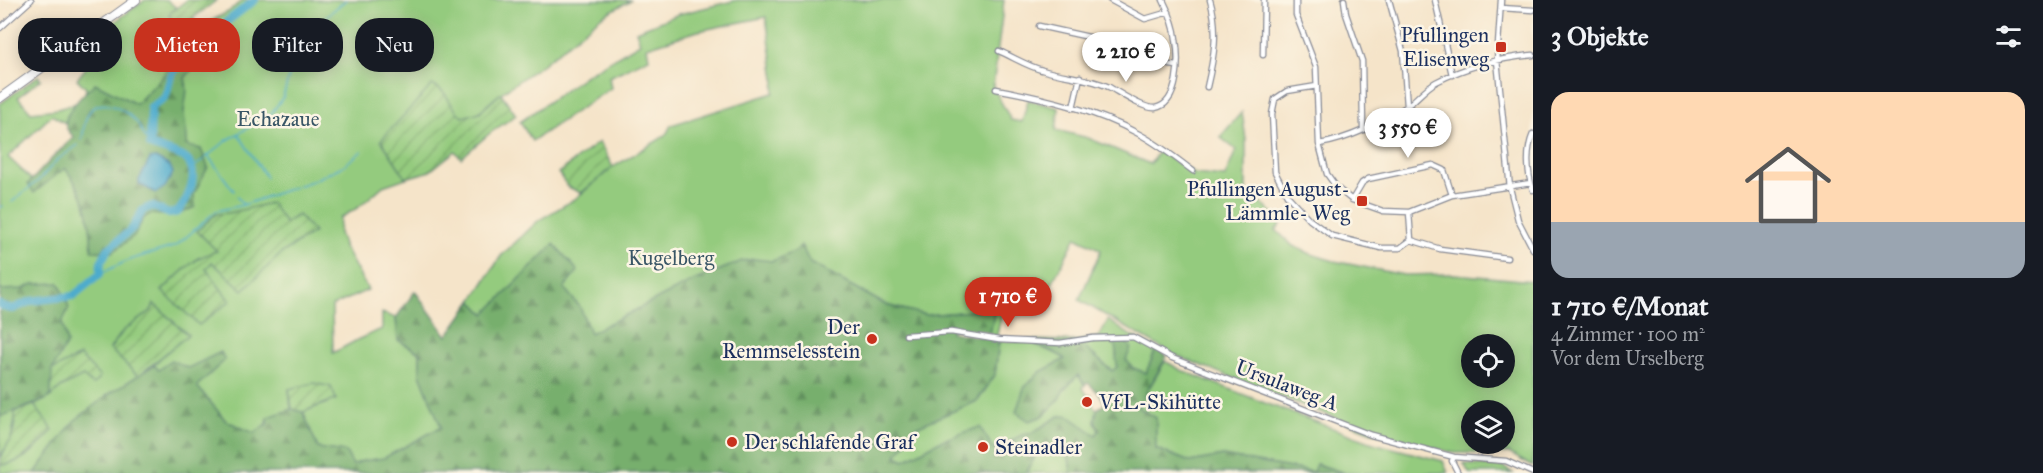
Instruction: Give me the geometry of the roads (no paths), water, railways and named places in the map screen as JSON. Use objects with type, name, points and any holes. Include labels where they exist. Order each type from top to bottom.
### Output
[{"type":"main road","points":[[0,98],[136,0]]},
{"type":"street","points":[[0,28],[32,0]]},
{"type":"street","points":[[1110,0],[1146,19],[1169,12]]},
{"type":"street","points":[[999,51],[1041,70],[1080,76],[1106,86],[1148,108],[1156,108],[1167,103],[1174,90],[1177,66],[1176,39],[1169,12],[1163,0]]},
{"type":"street","points":[[1207,87],[1216,39],[1214,14],[1210,0]]},
{"type":"street","points":[[1263,55],[1264,0]]},
{"type":"street","points":[[1296,0],[1296,15],[1316,67],[1319,144],[1327,174],[1337,188],[1352,200],[1383,211],[1409,212],[1452,195],[1531,183]]},
{"type":"street","points":[[1344,0],[1347,20],[1362,61],[1364,129]]},
{"type":"street","points":[[1389,0],[1403,51],[1407,106]]},
{"type":"street","points":[[1435,0],[1452,75]]},
{"type":"street","points":[[1501,0],[1497,60],[1510,188],[1518,220],[1533,249]]},
{"type":"street","points":[[1501,8],[1533,10]]},
{"type":"street","points":[[1040,26],[1098,39],[1155,63],[1177,66]]},
{"type":"street","points":[[1319,144],[1336,141],[1364,129],[1407,106],[1433,84],[1452,75],[1497,60],[1533,55]]},
{"type":"street","points":[[1073,108],[1080,76]]},
{"type":"street","points":[[1317,86],[1287,91],[1275,99],[1272,114],[1275,172],[1287,195],[1310,220],[1332,236],[1382,248],[1400,248],[1411,240]]},
{"type":"street","points":[[996,89],[1107,119],[1158,145],[1193,171]]},
{"type":"street","points":[[1533,134],[1531,139],[1533,190]]},
{"type":"street","points":[[1155,151],[1158,145]]},
{"type":"street","points":[[1352,200],[1362,183],[1368,179],[1433,165],[1444,170],[1452,195]]},
{"type":"street","points":[[1409,212],[1411,240]]},
{"type":"street","points":[[1411,240],[1440,249],[1507,258]]},
{"type":"street","name":"Ursulaweg A","points":[[906,335],[951,332],[999,340],[1021,339],[1060,343],[1133,337],[1172,358],[1371,435],[1454,457],[1506,461],[1533,472]]},
{"type":"street","points":[[1454,457],[1452,461],[1458,473]]},
{"type":"water","points":[[155,158],[170,166],[173,173],[165,187],[156,193],[139,184],[150,159]]},
{"type":"waterway","points":[[0,305],[13,309],[31,301],[73,296],[100,274],[101,262],[108,249],[132,229],[143,210],[152,206],[169,214],[178,212],[189,193],[193,178],[192,171],[183,157],[150,145],[151,107],[164,98],[173,72],[184,64],[221,26],[255,0]]},
{"type":"waterway","points":[[193,168],[226,141],[271,114],[283,97],[289,76],[292,50],[311,29],[346,0]]},
{"type":"waterway","points":[[82,140],[87,116],[92,109],[105,105],[120,109],[133,119],[150,145]]},
{"type":"waterway","points":[[239,135],[266,177]]},
{"type":"waterway","points":[[12,202],[39,180],[57,160],[78,145]]},
{"type":"waterway","points":[[100,274],[129,260],[176,246],[216,211],[243,205],[312,181],[343,166],[362,151]]},
{"type":"waterway","points":[[208,156],[234,191]]},
{"type":"waterway","points":[[237,197],[243,204]]},
{"type":"place","name":"Pfullingen Elisenweg","points":[[1501,47]]},
{"type":"place","name":"Pfullingen August- Lämmle- Weg","points":[[1362,201]]},
{"type":"place","name":"Der Remmselesstein","points":[[872,339]]},
{"type":"place","name":"VfL-Skihütte","points":[[1087,402]]},
{"type":"place","name":"Der schlafende Graf","points":[[732,442]]},
{"type":"place","name":"Steinadler","points":[[983,447]]},
{"type":"park label","name":"Echazaue","points":[[278,119]]},
{"type":"park label","name":"Kugelberg","points":[[671,258]]}]
